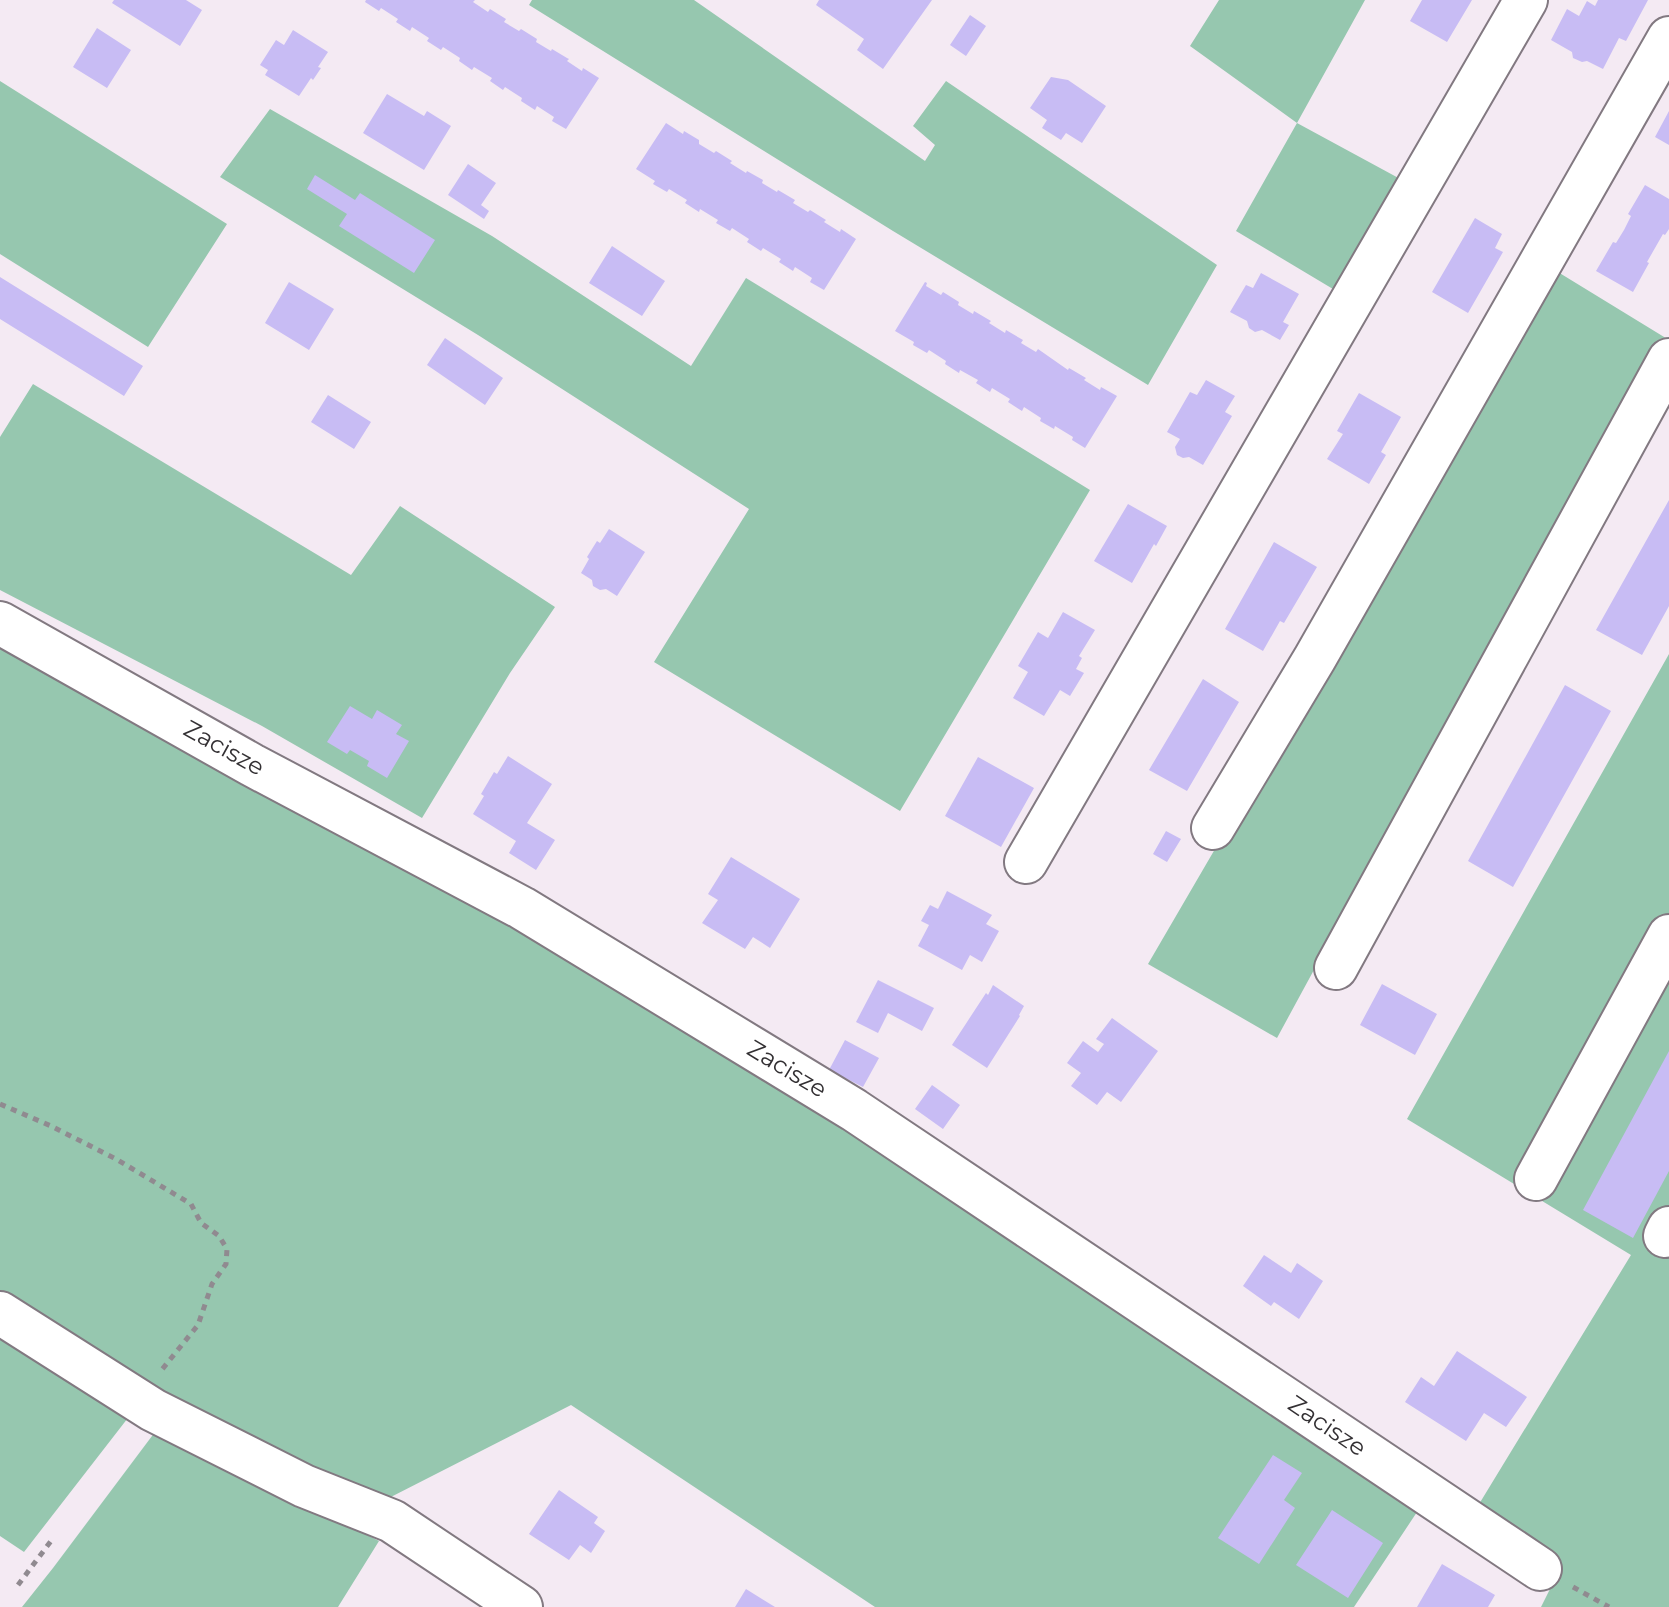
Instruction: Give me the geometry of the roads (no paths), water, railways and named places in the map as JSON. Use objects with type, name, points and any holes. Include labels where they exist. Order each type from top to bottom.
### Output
[{"type":"street","points":[[1026,862],[1526,0]]},
{"type":"street","points":[[1213,828],[1315,658],[1669,38]]},
{"type":"street","points":[[1336,968],[1669,360]]},
{"type":"street","name":"Zacisze","points":[[0,623],[252,765],[522,908],[854,1110],[1540,1569]]},
{"type":"street","points":[[1536,1179],[1669,936]]},
{"type":"street","points":[[0,1313],[146,1406],[304,1486],[392,1521],[521,1607]]}]
